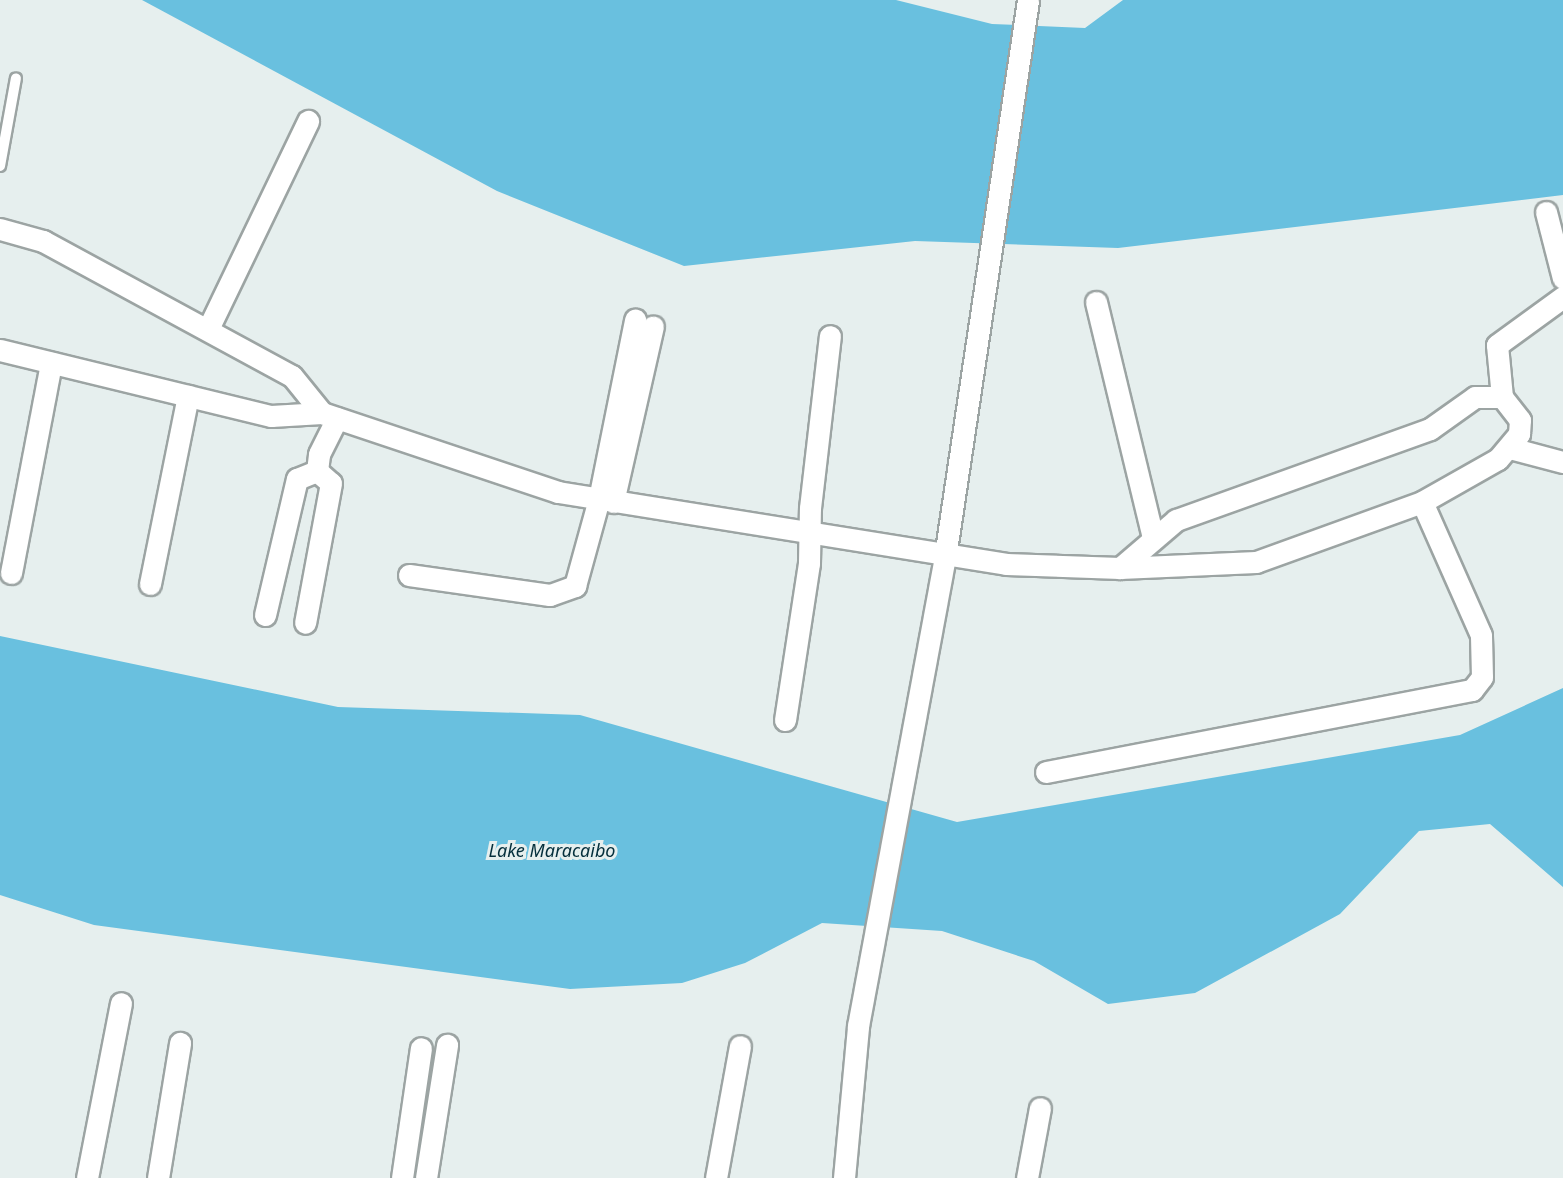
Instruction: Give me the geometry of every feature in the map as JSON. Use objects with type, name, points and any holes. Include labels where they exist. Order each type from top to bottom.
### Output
[{"type":"street","points":[[844,1178],[858,1026],[945,557],[991,265],[1028,0]]},
{"type":"street","points":[[208,329],[308,121]]},
{"type":"street","points":[[1546,212],[1563,278]]},
{"type":"street","points":[[0,229],[43,241],[292,376],[330,415]]},
{"type":"street","points":[[0,350],[271,416],[330,415],[558,492],[810,532],[945,557],[1120,568],[1256,562],[1422,502],[1510,448],[1520,420],[1502,397],[1497,345],[1563,297]]},
{"type":"street","points":[[1096,302],[1153,537]]},
{"type":"street","points":[[409,575],[567,592],[580,578],[606,501],[644,323]]},
{"type":"street","points":[[785,720],[810,532],[830,336]]},
{"type":"street","points":[[11,573],[51,363]]},
{"type":"street","points":[[150,584],[188,396]]},
{"type":"street","points":[[1120,568],[1153,537],[1176,520],[1430,429],[1475,397],[1502,397]]},
{"type":"street","points":[[317,471],[319,454],[330,415]]},
{"type":"street","points":[[1510,448],[1563,462]]},
{"type":"street","points":[[265,615],[297,479],[317,471]]},
{"type":"street","points":[[305,622],[331,483],[317,471]]},
{"type":"street","points":[[1046,772],[1473,690],[1482,677],[1481,635],[1422,502]]},
{"type":"street","points":[[87,1178],[122,1003]]},
{"type":"street","points":[[158,1178],[180,1043]]},
{"type":"street","points":[[426,1178],[447,1045]]},
{"type":"street","points":[[716,1178],[740,1046]]},
{"type":"street","points":[[402,1178],[422,1048]]},
{"type":"street","points":[[1027,1178],[1040,1107]]},
{"type":"lane","points":[[0,166],[16,78]]},
{"type":"water","points":[[142,0],[896,0],[992,24],[1085,28],[1123,0],[1563,0],[1563,195],[1118,248],[915,241],[684,266],[497,191]]},
{"type":"water","name":"Lake Maracaibo","points":[[0,636],[338,707],[580,715],[957,822],[1460,735],[1563,688],[1563,887],[1490,824],[1419,831],[1340,914],[1195,993],[1108,1004],[1034,961],[942,931],[822,923],[745,963],[682,983],[570,989],[94,925],[0,895]]}]
